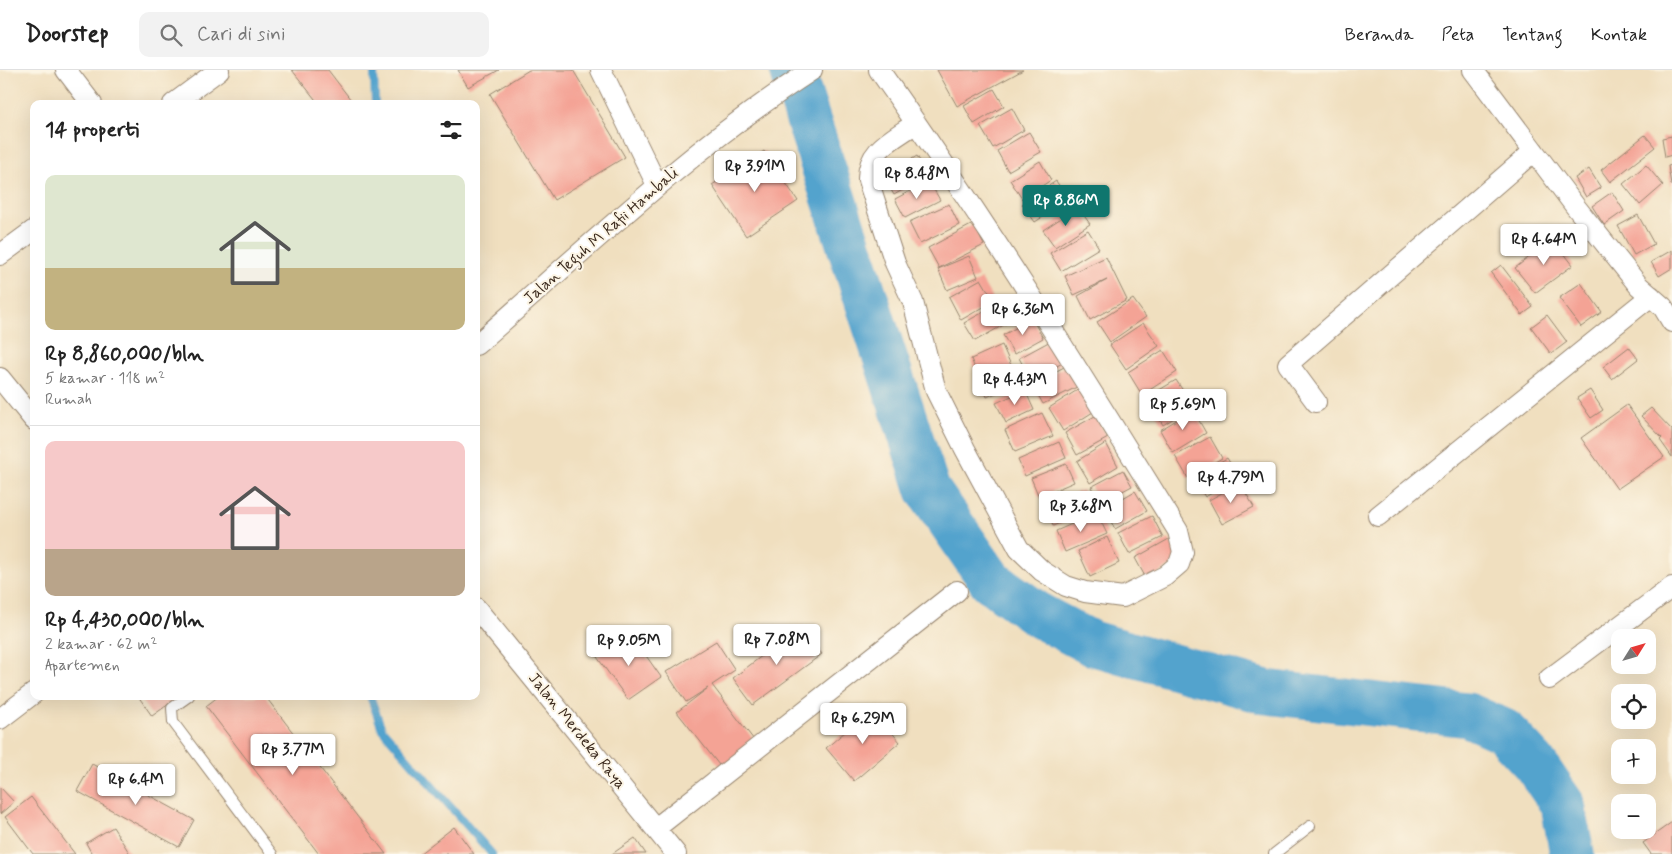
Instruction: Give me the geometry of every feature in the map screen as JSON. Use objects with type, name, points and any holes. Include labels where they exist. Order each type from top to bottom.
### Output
[{"type":"street","points":[[66,70],[89,100]]},
{"type":"street","points":[[178,100],[219,70]]},
{"type":"street","points":[[601,70],[657,185]]},
{"type":"street","name":"Jalan Teguh M Rafii Hambali","points":[[480,341],[657,185],[776,94],[812,70]]},
{"type":"street","points":[[879,70],[916,123],[1050,324],[1178,531],[1182,542],[1182,558],[1180,564],[1165,576],[1122,597],[1085,592],[1052,579],[1020,549],[1015,540],[936,391],[913,302],[896,263],[868,180],[867,166],[872,157],[916,123]]},
{"type":"street","points":[[1473,70],[1639,286],[1651,296],[1672,322]]},
{"type":"street","points":[[1316,402],[1288,364],[1534,151]]},
{"type":"street","points":[[0,255],[30,233]]},
{"type":"street","points":[[1378,516],[1651,296]]},
{"type":"street","points":[[0,378],[30,415]]},
{"type":"street","points":[[1549,679],[1672,587]]},
{"type":"street","points":[[656,828],[957,591]]},
{"type":"street","name":"Jalan Merdeka Raya","points":[[480,613],[676,854]]},
{"type":"street","points":[[0,719],[30,696]]},
{"type":"lane","points":[[183,700],[172,708],[173,722],[272,854]]},
{"type":"lane","points":[[1274,854],[1310,826]]},
{"type":"building","points":[[292,70],[328,70],[351,100],[316,100]]},
{"type":"building","points":[[458,70],[499,70],[468,87]]},
{"type":"building","points":[[529,70],[573,70],[625,157],[554,200],[490,94]]},
{"type":"building","points":[[937,70],[1023,70],[957,106]]},
{"type":"building","points":[[994,89],[1004,106],[974,124],[964,106]]},
{"type":"building","points":[[1012,108],[1024,130],[993,148],[980,126]]},
{"type":"building","points":[[1029,132],[1041,152],[1008,171],[997,151]]},
{"type":"building","points":[[1645,135],[1655,147],[1610,182],[1601,170]]},
{"type":"building","points":[[1672,136],[1672,155],[1665,157],[1662,138]]},
{"type":"building","points":[[764,151],[798,201],[746,236],[712,185]]},
{"type":"building","points":[[917,156],[928,175],[894,195],[883,176]]},
{"type":"building","points":[[1040,161],[1051,180],[1022,199],[1010,180]]},
{"type":"building","points":[[1646,165],[1663,185],[1640,205],[1623,184]]},
{"type":"building","points":[[1672,165],[1672,185],[1671,185],[1668,166]]},
{"type":"building","points":[[1589,169],[1601,188],[1586,197],[1575,178]]},
{"type":"building","points":[[929,181],[940,200],[905,218],[895,199]]},
{"type":"building","points":[[1056,181],[1069,200],[1035,222],[1022,204]]},
{"type":"building","points":[[1612,192],[1624,211],[1604,225],[1592,206]]},
{"type":"building","points":[[949,204],[959,225],[920,244],[909,222]]},
{"type":"building","points":[[1078,207],[1090,224],[1055,247],[1043,230]]},
{"type":"building","points":[[1638,215],[1654,244],[1634,255],[1618,226]]},
{"type":"building","points":[[973,224],[984,245],[939,268],[928,248]]},
{"type":"building","points":[[1088,230],[1099,248],[1061,271],[1050,253]]},
{"type":"building","points":[[1553,239],[1573,265],[1535,293],[1515,268]]},
{"type":"building","points":[[1672,250],[1672,268],[1659,276],[1651,262]]},
{"type":"building","points":[[969,256],[978,277],[947,290],[938,269]]},
{"type":"building","points":[[1106,257],[1127,300],[1090,320],[1078,296],[1107,280],[1074,295],[1065,276]]},
{"type":"building","points":[[1501,265],[1533,307],[1522,315],[1491,273]]},
{"type":"building","points":[[981,279],[994,301],[961,320],[949,297]]},
{"type":"building","points":[[1581,283],[1602,312],[1581,327],[1559,298]]},
{"type":"building","points":[[1133,299],[1146,317],[1110,342],[1097,322]]},
{"type":"building","points":[[1005,300],[1016,318],[975,341],[964,323]]},
{"type":"building","points":[[1547,315],[1567,342],[1551,354],[1531,327]]},
{"type":"building","points":[[1032,319],[1043,338],[1014,354],[1003,335]]},
{"type":"building","points":[[1143,323],[1159,346],[1126,369],[1110,345]]},
{"type":"building","points":[[1056,338],[1068,360],[1031,380],[1019,358]]},
{"type":"building","points":[[1002,345],[1019,383],[987,397],[971,359]]},
{"type":"building","points":[[1629,347],[1638,359],[1612,379],[1603,367]]},
{"type":"building","points":[[1163,350],[1177,372],[1142,395],[1128,372]]},
{"type":"building","points":[[1066,366],[1077,387],[1043,404],[1032,384]]},
{"type":"building","points":[[1176,380],[1193,406],[1163,425],[1146,398]]},
{"type":"building","points":[[1079,389],[1093,412],[1063,431],[1049,408]]},
{"type":"building","points":[[1025,390],[1034,410],[1006,423],[996,403]]},
{"type":"building","points":[[1590,390],[1603,410],[1591,418],[1577,398]]},
{"type":"building","points":[[1627,405],[1664,457],[1617,489],[1581,438]]},
{"type":"building","points":[[1651,408],[1672,430],[1672,457],[1660,440],[1662,438],[1641,416]]},
{"type":"building","points":[[1193,410],[1206,433],[1173,453],[1160,430]]},
{"type":"building","points":[[1042,413],[1053,436],[1015,452],[1005,430]]},
{"type":"building","points":[[1095,416],[1108,438],[1077,455],[1065,433]]},
{"type":"building","points":[[1210,437],[1222,458],[1188,478],[1175,456]]},
{"type":"building","points":[[1059,442],[1066,458],[1025,476],[1018,460]]},
{"type":"building","points":[[1106,443],[1118,466],[1090,483],[1077,461]]},
{"type":"building","points":[[1227,458],[1239,478],[1205,497],[1193,477]]},
{"type":"building","points":[[1066,464],[1074,482],[1039,497],[1031,478]]},
{"type":"building","points":[[1123,470],[1132,486],[1100,503],[1091,487]]},
{"type":"building","points":[[1240,483],[1254,507],[1222,524],[1209,500]]},
{"type":"building","points":[[1082,490],[1090,510],[1053,526],[1045,506]]},
{"type":"building","points":[[1135,491],[1147,511],[1115,529],[1104,509]]},
{"type":"building","points":[[1097,513],[1107,534],[1065,552],[1056,531]]},
{"type":"building","points":[[1152,516],[1163,537],[1129,554],[1118,533]]},
{"type":"building","points":[[1107,537],[1119,563],[1090,577],[1078,551]]},
{"type":"building","points":[[1169,539],[1181,560],[1147,580],[1135,558]]},
{"type":"building","points":[[801,626],[822,654],[753,705],[733,678]]},
{"type":"building","points":[[630,633],[661,677],[628,700],[597,657]]},
{"type":"building","points":[[716,641],[735,670],[712,685],[757,744],[723,770],[677,712],[708,688],[686,702],[666,672]]},
{"type":"building","points":[[141,700],[174,700],[152,716]]},
{"type":"building","points":[[214,700],[268,700],[386,854],[319,854],[206,706]]},
{"type":"building","points":[[872,709],[900,742],[854,781],[826,748]]},
{"type":"building","points":[[92,764],[194,820],[179,847],[77,791]]},
{"type":"building","points":[[0,787],[14,802],[0,814]]},
{"type":"building","points":[[31,797],[75,854],[33,854],[5,817]]},
{"type":"building","points":[[1672,822],[1672,854],[1651,854],[1643,843],[1649,839],[1656,839],[1656,834]]},
{"type":"building","points":[[113,827],[130,854],[92,854],[86,843]]},
{"type":"building","points":[[454,827],[474,854],[419,854]]},
{"type":"building","points":[[635,838],[646,854],[612,854]]},
{"type":"waterway","points":[[374,70],[375,100]]},
{"type":"waterway","points":[[792,70],[928,490],[991,581],[1040,616],[1091,643],[1266,692],[1468,715],[1504,731],[1534,763],[1563,805],[1572,854]]},
{"type":"waterway","points":[[371,700],[382,729],[492,854]]}]
